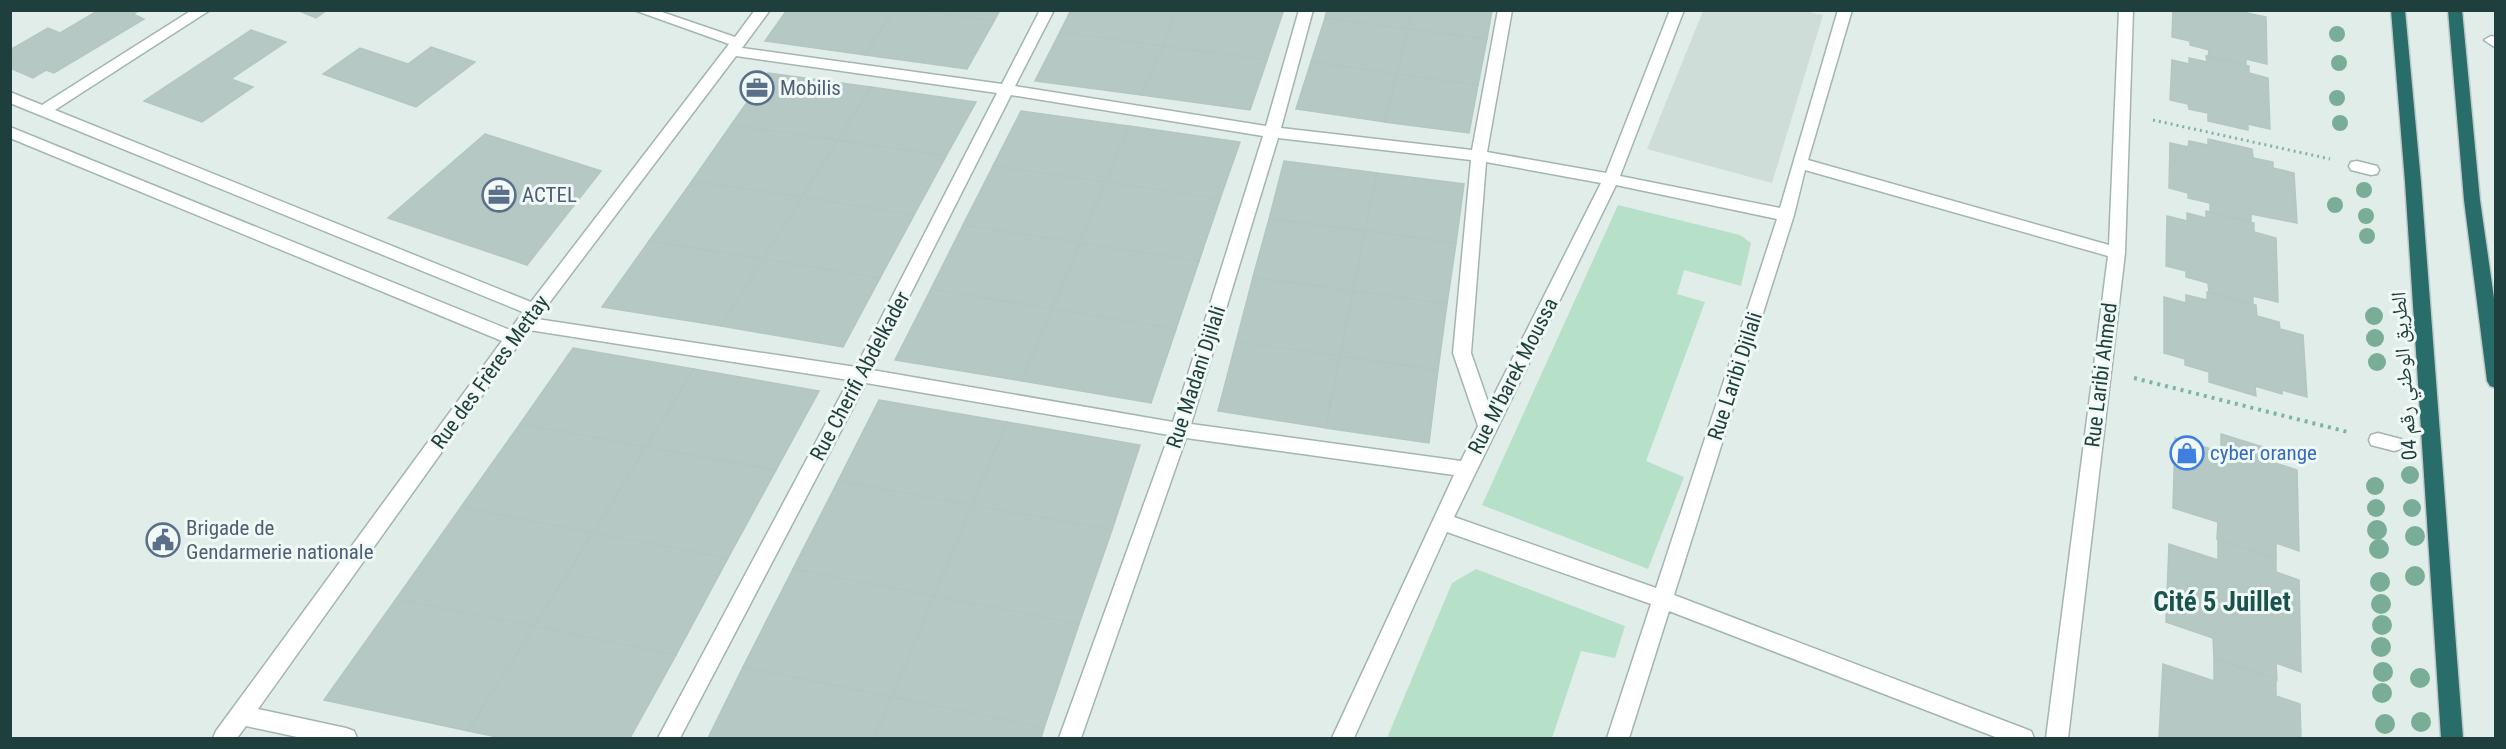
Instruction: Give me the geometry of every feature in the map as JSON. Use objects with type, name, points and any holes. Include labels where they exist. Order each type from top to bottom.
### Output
[{"type":"highway","name":"الطريق الوطني رقم 04","points":[[2398,10],[2415,206],[2452,738]]},
{"type":"highway","points":[[2454,10],[2472,200],[2496,381]]},
{"type":"street","points":[[46,109],[203,10]]},
{"type":"street","points":[[641,10],[737,47],[1272,132],[1479,156],[1611,179],[1786,215]]},
{"type":"street","name":"Rue des Frères Mettay","points":[[224,738],[529,316],[737,47],[763,10]]},
{"type":"street","name":"Rue Cherifi Abdelkader","points":[[669,738],[861,375],[1047,10]]},
{"type":"street","name":"Rue Madani Djilali","points":[[1070,738],[1180,430],[1272,132],[1306,10]]},
{"type":"street","points":[[1488,428],[1462,352],[1479,156],[1505,10]]},
{"type":"street","name":"Rue M'barek Moussa","points":[[1343,738],[1441,521],[1611,179],[1677,10]]},
{"type":"street","name":"Rue Laribi Djilali","points":[[1618,738],[1786,215],[1799,163],[1845,10]]},
{"type":"street","name":"Rue Laribi Ahmed","points":[[2057,738],[2117,253],[2126,10]]},
{"type":"street","points":[[10,97],[46,109],[529,316],[1180,430],[1466,469]]},
{"type":"street","points":[[10,132],[513,339]]},
{"type":"street","points":[[1799,163],[2117,253]]},
{"type":"street","points":[[1441,521],[1664,600],[2023,738]]},
{"type":"street","points":[[241,715],[346,738]]},
{"type":"path","points":[[2172,123],[2313,154]]},
{"type":"path","points":[[2101,370],[2340,430]]},
{"type":"shaded area","points":[[1703,11],[1805,11],[1823,15],[1772,183],[1647,149]]},
{"type":"green space","points":[[1618,205],[1740,235],[1751,243],[1741,286],[1684,270],[1677,294],[1705,302],[1646,461],[1684,477],[1648,569],[1482,505]]},
{"type":"green space","points":[[1476,569],[1625,626],[1615,658],[1581,651],[1552,738],[1387,738],[1452,583]]},
{"type":"building","points":[[99,10],[140,10],[133,14],[144,19],[54,73],[46,70],[33,78],[10,68],[10,50],[48,28],[60,33]]},
{"type":"building","points":[[297,10],[327,10],[316,18]]},
{"type":"building","points":[[787,10],[894,10],[865,55],[765,41]]},
{"type":"building","points":[[894,10],[914,10],[994,21],[967,69],[865,55]]},
{"type":"building","points":[[914,10],[1000,10],[994,21]]},
{"type":"building","points":[[1071,10],[1177,10],[1163,46],[1060,32]]},
{"type":"building","points":[[1177,10],[1283,12],[1267,60],[1163,46]]},
{"type":"building","points":[[1327,10],[1413,10],[1408,29],[1325,18]]},
{"type":"building","points":[[1413,10],[1492,10],[1487,39],[1408,29]]},
{"type":"building","points":[[2173,10],[2247,10],[2247,13],[2266,17],[2267,64],[2246,59],[2246,65],[2208,56],[2209,50],[2190,45],[2190,41],[2172,37]]},
{"type":"building","points":[[1325,18],[1408,29],[1397,74],[1311,62]]},
{"type":"building","points":[[1408,29],[1487,39],[1478,85],[1397,74]]},
{"type":"building","points":[[251,30],[286,42],[231,79],[253,87],[202,122],[144,101]]},
{"type":"building","points":[[1060,32],[1163,46],[1141,95],[1035,81]]},
{"type":"building","points":[[1163,46],[1267,60],[1250,110],[1141,95]]},
{"type":"building","points":[[431,47],[475,62],[416,107],[323,74],[360,48],[408,64]]},
{"type":"building","points":[[2206,56],[2249,66],[2249,73],[2268,78],[2270,129],[2248,124],[2248,130],[2208,121],[2208,113],[2189,109],[2188,104],[2170,100],[2172,60],[2189,64],[2189,58],[2207,62]]},
{"type":"building","points":[[1311,62],[1397,74],[1385,122],[1296,109]]},
{"type":"building","points":[[768,73],[871,87],[838,140],[731,125]]},
{"type":"building","points":[[1397,74],[1478,85],[1469,133],[1385,122]]},
{"type":"building","points":[[871,87],[976,102],[946,156],[838,140]]},
{"type":"building","points":[[1021,111],[1129,126],[1105,182],[993,166]]},
{"type":"building","points":[[731,125],[838,140],[802,197],[692,181]]},
{"type":"building","points":[[1129,126],[1240,142],[1220,199],[1105,182]]},
{"type":"building","name":"ACTEL","points":[[485,134],[601,171],[527,265],[388,218]]},
{"type":"building","points":[[2208,139],[2252,149],[2253,158],[2273,162],[2273,168],[2294,173],[2297,223],[2251,214],[2251,222],[2210,212],[2210,203],[2188,198],[2188,193],[2169,188],[2170,143],[2188,147],[2189,141],[2208,145]]},
{"type":"building","points":[[838,140],[946,156],[914,215],[802,197]]},
{"type":"building","points":[[1284,161],[1377,173],[1365,231],[1269,219]]},
{"type":"building","points":[[993,166],[1105,182],[1080,243],[963,225]]},
{"type":"building","points":[[1377,173],[1464,184],[1456,243],[1365,231]]},
{"type":"building","points":[[692,181],[802,197],[763,259],[649,241]]},
{"type":"building","points":[[1105,182],[1220,199],[1199,261],[1080,243]]},
{"type":"building","points":[[802,197],[914,215],[880,278],[763,259]]},
{"type":"building","points":[[2206,211],[2254,223],[2254,232],[2276,238],[2278,302],[2253,296],[2253,304],[2209,292],[2208,283],[2186,277],[2186,271],[2166,266],[2167,216],[2187,221],[2187,213],[2206,218]]},
{"type":"building","points":[[1269,219],[1365,231],[1353,291],[1253,277]]},
{"type":"building","points":[[963,225],[1080,243],[1052,309],[931,289]]},
{"type":"building","points":[[1365,231],[1456,243],[1447,304],[1353,291]]},
{"type":"building","points":[[649,241],[763,259],[721,326],[602,307]]},
{"type":"building","points":[[1080,243],[1199,261],[1176,329],[1052,309]]},
{"type":"building","points":[[763,259],[880,278],[843,347],[721,326]]},
{"type":"building","points":[[1253,277],[1353,291],[1340,356],[1236,342]]},
{"type":"building","points":[[931,289],[1052,309],[1022,381],[895,360]]},
{"type":"building","points":[[1353,291],[1447,304],[1438,370],[1340,356]]},
{"type":"building","points":[[2207,292],[2256,305],[2257,316],[2279,322],[2280,329],[2303,335],[2307,397],[2282,390],[2282,394],[2255,386],[2256,396],[2209,382],[2209,372],[2185,365],[2185,359],[2164,353],[2164,297],[2186,303],[2186,295],[2207,300]]},
{"type":"building","points":[[1052,309],[1176,329],[1151,403],[1022,381]]},
{"type":"building","points":[[1236,342],[1340,356],[1326,428],[1218,411]]},
{"type":"building","points":[[573,348],[694,369],[646,447],[520,424]]},
{"type":"building","points":[[1340,356],[1438,370],[1429,443],[1326,428]]},
{"type":"building","points":[[694,369],[819,391],[776,470],[646,447]]},
{"type":"building","points":[[879,400],[1007,422],[972,505],[838,481]]},
{"type":"building","points":[[1007,422],[1140,445],[1112,530],[972,505]]},
{"type":"building","points":[[520,424],[646,447],[593,533],[461,507]]},
{"type":"building","points":[[2221,434],[2276,451],[2275,463],[2297,470],[2299,551],[2276,543],[2276,558],[2217,539],[2218,522],[2173,508],[2175,438],[2221,452]]},
{"type":"building","points":[[646,447],[776,470],[728,558],[593,533]]},
{"type":"building","points":[[838,481],[972,505],[934,596],[793,569]]},
{"type":"building","points":[[972,505],[1112,530],[1079,624],[934,596]]},
{"type":"building","points":[[461,507],[593,533],[534,626],[396,599]]},
{"type":"building","points":[[593,533],[728,558],[676,655],[534,626]]},
{"type":"building","points":[[2218,539],[2276,558],[2276,572],[2299,580],[2301,672],[2276,663],[2277,680],[2214,658],[2213,638],[2166,622],[2169,544],[2218,560]]},
{"type":"building","points":[[793,569],[934,596],[892,697],[743,667]]},
{"type":"building","points":[[934,596],[1079,624],[1044,728],[892,697]]},
{"type":"building","points":[[396,599],[534,626],[468,731],[324,700]]},
{"type":"building","points":[[534,626],[676,655],[630,738],[502,738],[468,731]]},
{"type":"building","points":[[2214,659],[2276,679],[2276,696],[2300,704],[2301,738],[2159,738],[2163,664],[2214,681]]},
{"type":"building","points":[[743,667],[892,697],[874,738],[708,738]]},
{"type":"building","points":[[892,697],[1044,728],[1041,738],[874,738]]},
{"type":"place","name":"Mobilis","points":[[757,88]]},
{"type":"place","name":"ACTEL","points":[[499,195]]},
{"type":"place","name":"cyber orange","points":[[2187,453]]},
{"type":"place","name":"Brigade de Gendarmerie nationale","points":[[163,540]]},
{"type":"district","name":"Cité 5 Juillet","points":[[2222,602]]}]
